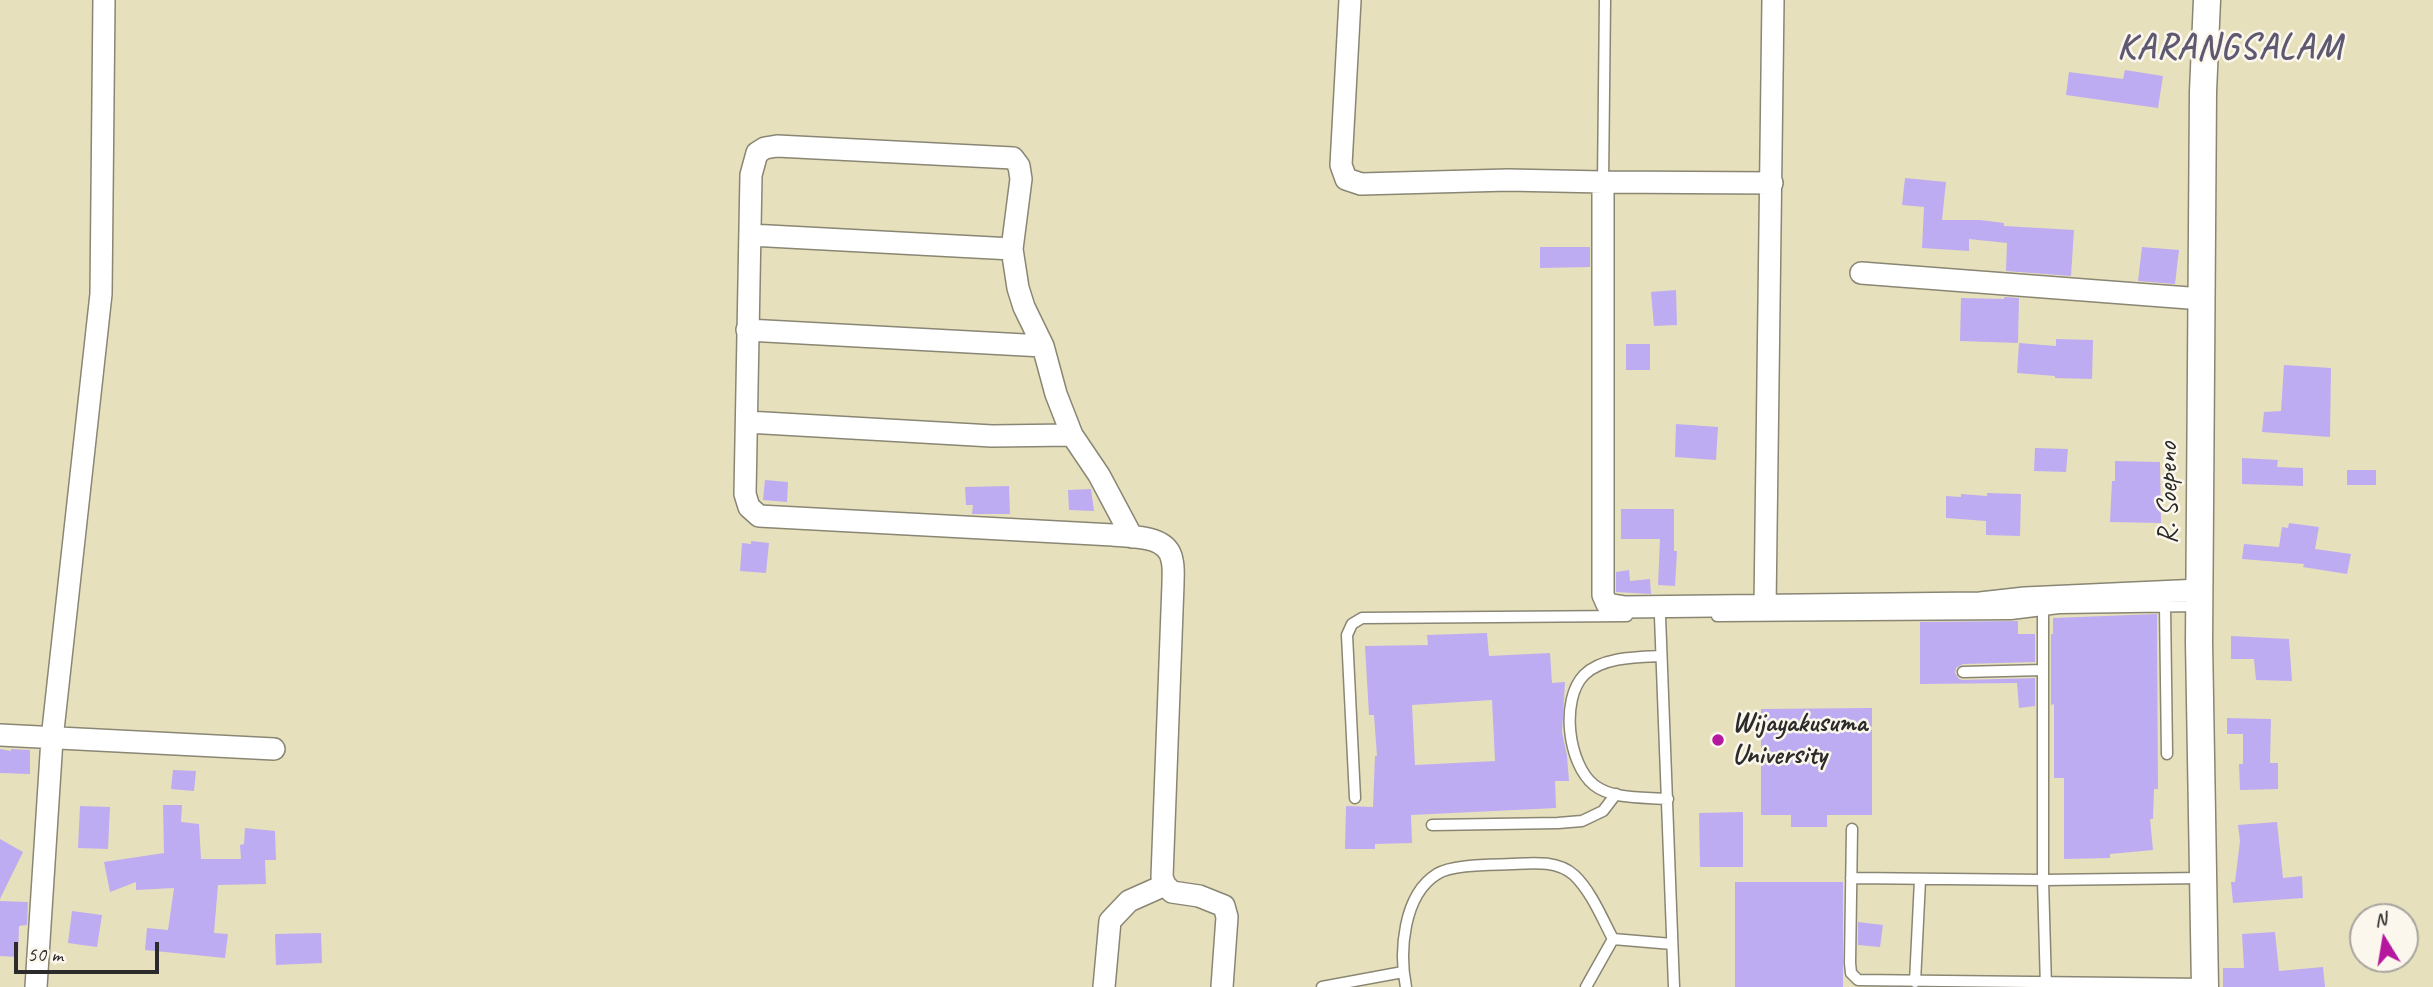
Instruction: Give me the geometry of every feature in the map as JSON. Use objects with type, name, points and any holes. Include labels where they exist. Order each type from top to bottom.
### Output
[{"type":"street","points":[[36,987],[52,739],[101,294],[104,0]]},
{"type":"street","points":[[1350,0],[1341,165],[1346,179],[1361,184],[1508,180],[1772,183]]},
{"type":"street","points":[[1765,607],[1773,0]]},
{"type":"street","name":"R. Soepeno","points":[[2205,985],[2200,598],[2203,92],[2207,0]]},
{"type":"street","points":[[1132,537],[1099,475],[1072,435],[1056,394],[1043,346],[1018,288],[1012,249],[1021,179],[1013,158],[777,146],[757,153],[751,175],[747,330],[745,494],[749,507],[758,516],[1132,537],[1151,539],[1167,547],[1172,558],[1162,877],[1172,892],[1199,896],[1224,906],[1227,917],[1222,987]]},
{"type":"street","points":[[1603,182],[1604,601],[1612,606],[1625,607],[1765,607],[1980,603],[2025,598],[2200,598]]},
{"type":"street","points":[[750,234],[1012,249]]},
{"type":"street","points":[[1861,273],[2202,299]]},
{"type":"street","points":[[747,330],[1043,346]]},
{"type":"street","points":[[747,422],[992,436],[1072,435]]},
{"type":"street","points":[[0,735],[274,749]]},
{"type":"street","points":[[1104,987],[1110,921],[1129,901],[1165,885]]},
{"type":"lane","points":[[1603,182],[1605,0]]},
{"type":"lane","points":[[1355,798],[1347,635],[1352,624],[1362,618],[2011,614],[2059,608],[2165,607],[2200,598]]},
{"type":"lane","points":[[2165,607],[2167,754]]},
{"type":"lane","points":[[2043,610],[2043,880],[2046,984]]},
{"type":"lane","points":[[1660,616],[1674,987]]},
{"type":"lane","points":[[1661,656],[1599,665],[1584,674],[1574,689],[1570,735],[1574,753],[1594,784],[1616,794],[1668,799]]},
{"type":"lane","points":[[1963,672],[2043,670]]},
{"type":"lane","points":[[1432,825],[1582,821],[1603,811],[1616,794]]},
{"type":"lane","points":[[1852,829],[1851,973],[1858,980],[2205,985]]},
{"type":"lane","points":[[1406,987],[1403,972],[1404,926],[1423,888],[1438,873],[1474,865],[1543,862],[1573,874],[1587,892],[1613,939]]},
{"type":"lane","points":[[1851,878],[2043,880],[2202,877]]},
{"type":"lane","points":[[1915,982],[1920,880]]},
{"type":"lane","points":[[1613,939],[1672,944]]},
{"type":"lane","points":[[1586,987],[1613,939]]},
{"type":"lane","points":[[1322,987],[1403,972]]},
{"type":"building","points":[[2125,70],[2163,76],[2158,108],[2066,95],[2069,72],[2123,79]]},
{"type":"building","points":[[1905,178],[1946,182],[1942,220],[1980,220],[2004,223],[2004,226],[2074,230],[2071,276],[2006,271],[2007,243],[1969,239],[1969,251],[1922,248],[1924,207],[1902,205]]},
{"type":"building","points":[[1540,247],[1590,247],[1590,267],[1540,268]]},
{"type":"building","points":[[2142,247],[2179,250],[2175,284],[2138,281]]},
{"type":"building","points":[[1676,290],[1677,325],[1654,326],[1651,292]]},
{"type":"building","points":[[1961,298],[2019,298],[2018,343],[1960,341]]},
{"type":"building","points":[[2056,339],[2093,340],[2092,379],[2017,373],[2019,343],[2056,346]]},
{"type":"building","points":[[1626,344],[1650,344],[1650,370],[1626,370]]},
{"type":"building","points":[[2284,365],[2331,368],[2330,437],[2262,432],[2264,412],[2281,411]]},
{"type":"building","points":[[1676,424],[1718,427],[1716,460],[1675,457]]},
{"type":"building","points":[[2035,448],[2068,449],[2066,472],[2034,471]]},
{"type":"building","points":[[2242,458],[2278,460],[2277,467],[2303,468],[2303,486],[2242,484]]},
{"type":"building","points":[[2115,461],[2160,462],[2161,523],[2110,522]]},
{"type":"building","points":[[2347,470],[2376,470],[2376,485],[2347,485]]},
{"type":"building","points":[[765,480],[788,482],[787,502],[763,500]]},
{"type":"building","points":[[1009,486],[1010,514],[972,514],[973,505],[966,505],[965,487]]},
{"type":"building","points":[[1091,489],[1094,511],[1069,510],[1068,490]]},
{"type":"building","points":[[1987,493],[2021,494],[2020,536],[1986,535],[1986,521],[1946,518],[1946,496],[1987,496]]},
{"type":"building","points":[[1621,509],[1674,509],[1674,551],[1677,551],[1675,586],[1658,585],[1660,539],[1621,539]]},
{"type":"building","points":[[2289,523],[2319,527],[2315,549],[2351,554],[2347,574],[2303,567],[2304,564],[2242,559],[2244,544],[2279,547],[2282,527],[2288,528]]},
{"type":"building","points":[[751,541],[769,543],[766,573],[740,571],[742,543],[751,544]]},
{"type":"building","points":[[1629,570],[1630,581],[1650,579],[1651,594],[1616,592],[1616,572]]},
{"type":"building","points":[[2157,614],[2158,789],[2154,789],[2153,819],[2150,819],[2153,850],[2110,854],[2110,858],[2064,859],[2064,778],[2054,778],[2054,704],[2051,705],[2053,618]]},
{"type":"building","points":[[2018,621],[2018,634],[2035,634],[2035,662],[1963,664],[1956,668],[1955,673],[1963,680],[2035,678],[2035,706],[2019,708],[2017,683],[1920,684],[1920,622]]},
{"type":"building","points":[[1487,633],[1489,656],[1550,653],[1552,683],[1565,682],[1562,732],[1569,781],[1555,781],[1556,808],[1411,815],[1412,843],[1375,844],[1375,849],[1345,849],[1346,806],[1373,807],[1377,756],[1374,715],[1369,715],[1365,646],[1428,645],[1427,635]],"holes":[[[1492,700],[1495,761],[1415,765],[1412,705]]]},
{"type":"building","points":[[2231,636],[2289,639],[2292,681],[2256,680],[2254,659],[2231,659]]},
{"type":"building","points":[[1872,708],[1872,815],[1827,815],[1827,827],[1791,827],[1791,815],[1761,815],[1761,709]]},
{"type":"building","points":[[2227,718],[2271,719],[2270,763],[2278,763],[2278,789],[2240,790],[2239,764],[2243,764],[2243,734],[2227,734]]},
{"type":"building","points":[[0,749],[30,750],[30,774],[0,773]]},
{"type":"building","points":[[173,770],[196,771],[194,791],[171,789]]},
{"type":"building","points":[[163,805],[182,805],[181,822],[199,824],[201,859],[241,859],[240,845],[244,844],[245,828],[275,831],[276,860],[265,860],[266,884],[218,885],[214,933],[228,934],[225,958],[145,950],[147,928],[168,930],[174,888],[136,890],[136,882],[110,892],[104,862],[164,853]]},
{"type":"building","points":[[80,806],[110,807],[108,849],[78,848]]},
{"type":"building","points":[[1743,812],[1743,867],[1700,867],[1699,813]]},
{"type":"building","points":[[2277,822],[2283,878],[2302,876],[2303,898],[2233,903],[2231,882],[2235,882],[2240,841],[2238,825]]},
{"type":"building","points":[[0,839],[23,852],[0,899]]},
{"type":"building","points":[[1735,882],[1843,882],[1843,987],[1735,987]]},
{"type":"building","points":[[0,901],[28,902],[27,925],[19,926],[18,957],[0,956]]},
{"type":"building","points":[[72,911],[102,915],[97,947],[68,943]]},
{"type":"building","points":[[1858,922],[1883,925],[1880,947],[1858,945]]},
{"type":"building","points":[[2275,932],[2279,971],[2323,967],[2325,987],[2223,987],[2223,968],[2244,968],[2242,934]]},
{"type":"building","points":[[321,933],[322,963],[276,965],[275,934]]},
{"type":"place","name":"Wijayakusuma University","points":[[1718,740]]},
{"type":"district","name":"KARANGSALAM","points":[[2230,49]]}]
